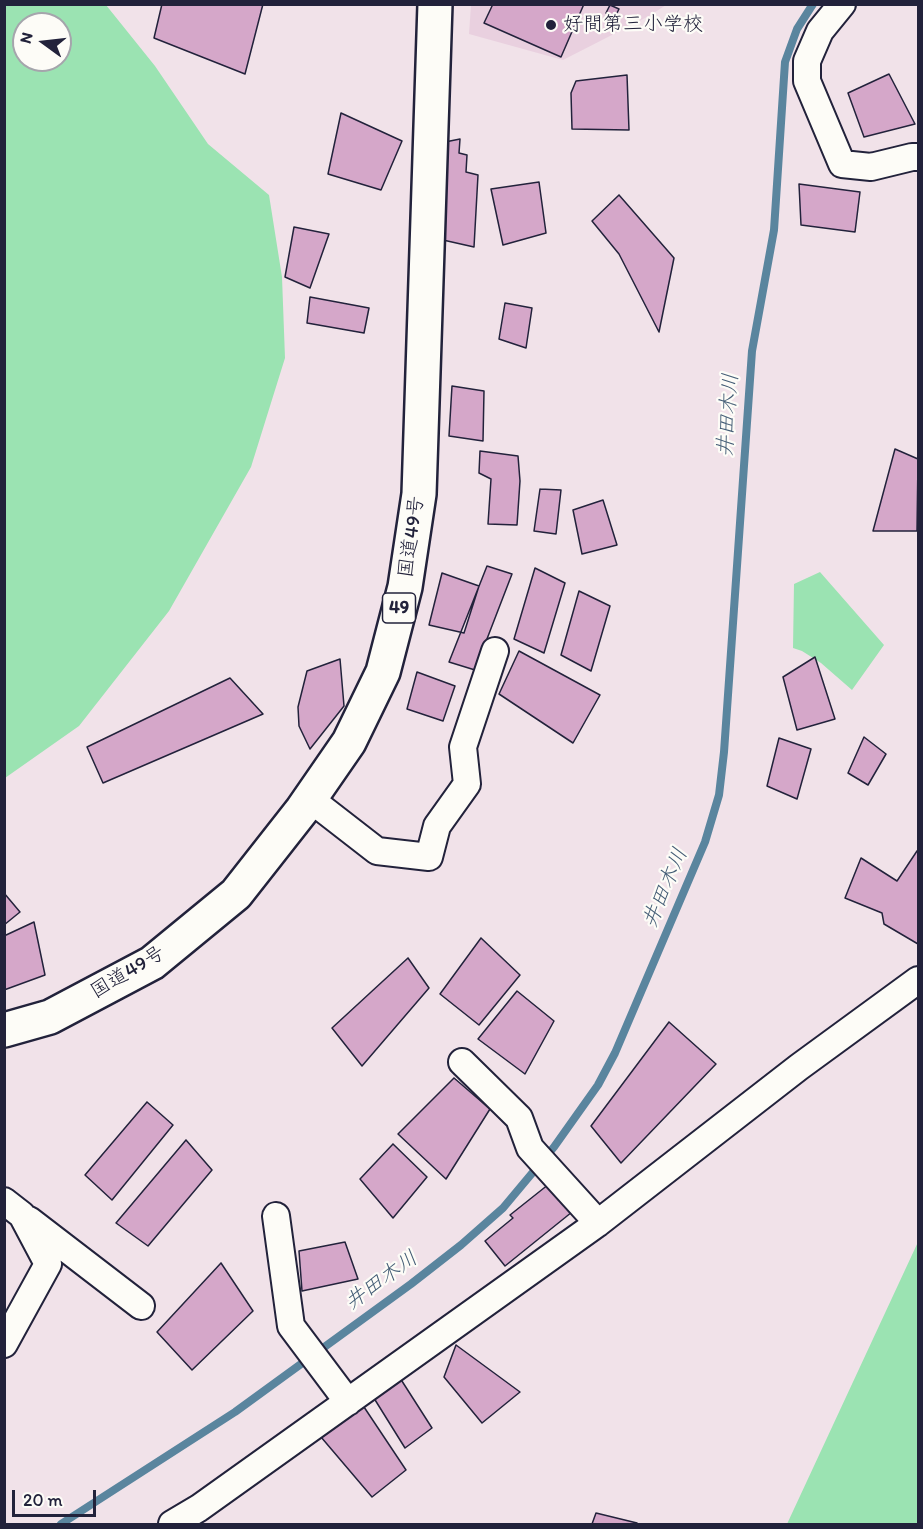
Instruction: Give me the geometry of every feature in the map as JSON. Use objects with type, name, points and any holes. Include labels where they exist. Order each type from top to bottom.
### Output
[{"type":"highway","name":"国道49号","points":[[4,1030],[50,1017],[152,963],[236,894],[310,799],[349,742],[382,672],[405,587],[419,494],[435,4]]},
{"type":"street","points":[[842,4],[820,31],[807,61],[807,81],[842,164],[871,167],[918,157]]},
{"type":"street","points":[[310,799],[377,851],[429,857],[437,826],[468,784],[463,747],[495,651]]},
{"type":"street","points":[[172,1524],[206,1516],[348,1402],[598,1224],[799,1067],[918,980]]},
{"type":"street","points":[[462,1062],[519,1118],[530,1148],[598,1224]]},
{"type":"street","points":[[13,1208],[141,1306]]},
{"type":"street","points":[[4,1344],[48,1264],[13,1208]]},
{"type":"street","points":[[276,1216],[291,1326],[348,1402]]},
{"type":"shaded area","name":"好間第三小学校","points":[[471,5],[666,5],[563,60],[469,34]]},
{"type":"green space","points":[[5,4],[106,5],[155,66],[208,144],[269,195],[282,277],[285,358],[251,467],[169,611],[79,726],[5,778]]},
{"type":"green space","points":[[820,572],[884,645],[852,690],[821,663],[793,648],[794,584]]},
{"type":"green space","points":[[918,1242],[918,1524],[787,1524]]},
{"type":"building","points":[[162,4],[263,4],[245,74],[154,38]]},
{"type":"building","points":[[493,4],[584,4],[561,57],[484,23]]},
{"type":"building","points":[[610,5],[619,9],[615,17],[606,13]]},
{"type":"building","points":[[889,74],[915,124],[864,137],[848,93]]},
{"type":"building","points":[[627,75],[629,130],[572,129],[571,93],[576,81]]},
{"type":"building","points":[[341,113],[402,141],[381,190],[328,174]]},
{"type":"building","points":[[460,139],[459,153],[467,155],[466,172],[478,175],[474,247],[443,240],[445,142]]},
{"type":"building","points":[[539,182],[546,233],[503,245],[491,189]]},
{"type":"building","points":[[799,184],[860,192],[855,232],[801,225]]},
{"type":"building","points":[[619,195],[674,258],[659,332],[619,254],[592,221]]},
{"type":"building","points":[[294,227],[329,234],[310,288],[285,277]]},
{"type":"building","points":[[310,297],[369,308],[364,333],[307,323]]},
{"type":"building","points":[[505,303],[532,308],[526,348],[499,339]]},
{"type":"building","points":[[452,386],[484,391],[483,441],[449,436]]},
{"type":"building","points":[[895,449],[918,459],[917,531],[873,531]]},
{"type":"building","points":[[480,451],[518,456],[520,481],[517,525],[488,524],[491,479],[479,473]]},
{"type":"building","points":[[540,489],[561,490],[556,534],[534,531]]},
{"type":"building","points":[[603,500],[617,545],[582,554],[573,510]]},
{"type":"building","points":[[487,566],[512,574],[475,670],[449,662]]},
{"type":"building","points":[[535,568],[565,583],[544,653],[514,639]]},
{"type":"building","points":[[442,573],[479,586],[464,633],[429,625]]},
{"type":"building","points":[[579,591],[610,606],[591,671],[561,655]]},
{"type":"building","points":[[519,651],[600,695],[573,743],[499,694]]},
{"type":"building","points":[[815,657],[835,719],[797,730],[783,677]]},
{"type":"building","points":[[340,659],[344,706],[310,749],[299,726],[298,707],[307,671]]},
{"type":"building","points":[[417,672],[455,686],[443,721],[407,709]]},
{"type":"building","points":[[230,678],[263,714],[103,783],[87,747]]},
{"type":"building","points":[[864,737],[886,754],[868,785],[848,773]]},
{"type":"building","points":[[779,738],[811,749],[797,799],[767,786]]},
{"type":"building","points":[[917,851],[918,944],[884,924],[882,913],[845,898],[861,858],[897,881]]},
{"type":"building","points":[[4,893],[20,912],[4,925]]},
{"type":"building","points":[[34,922],[45,975],[4,990],[4,936]]},
{"type":"building","points":[[481,938],[520,975],[479,1025],[440,994]]},
{"type":"building","points":[[408,958],[429,988],[362,1066],[332,1028]]},
{"type":"building","points":[[517,991],[554,1021],[525,1074],[478,1039]]},
{"type":"building","points":[[669,1022],[716,1064],[621,1163],[591,1126]]},
{"type":"building","points":[[454,1078],[490,1109],[446,1179],[398,1134]]},
{"type":"building","points":[[147,1102],[173,1125],[112,1200],[85,1175]]},
{"type":"building","points":[[186,1140],[212,1170],[148,1246],[116,1223]]},
{"type":"building","points":[[393,1144],[427,1177],[393,1218],[360,1179]]},
{"type":"building","points":[[549,1184],[572,1212],[505,1266],[485,1241],[513,1218],[510,1215]]},
{"type":"building","points":[[345,1242],[358,1279],[302,1291],[299,1251]]},
{"type":"building","points":[[221,1263],[253,1311],[192,1370],[157,1332]]},
{"type":"building","points":[[456,1345],[520,1392],[482,1423],[444,1377]]},
{"type":"building","points":[[400,1378],[432,1428],[405,1448],[372,1395]]},
{"type":"building","points":[[360,1401],[406,1470],[372,1497],[321,1437]]},
{"type":"building","points":[[596,1513],[637,1523],[592,1524]]},
{"type":"waterway","name":"井田木川","points":[[61,1524],[235,1412],[461,1245],[503,1208],[554,1147],[598,1085],[615,1053],[705,842],[719,795],[752,351],[774,230],[785,62],[797,29],[813,4]]},
{"type":"place","name":"好間第三小学校","points":[[551,25]]}]
